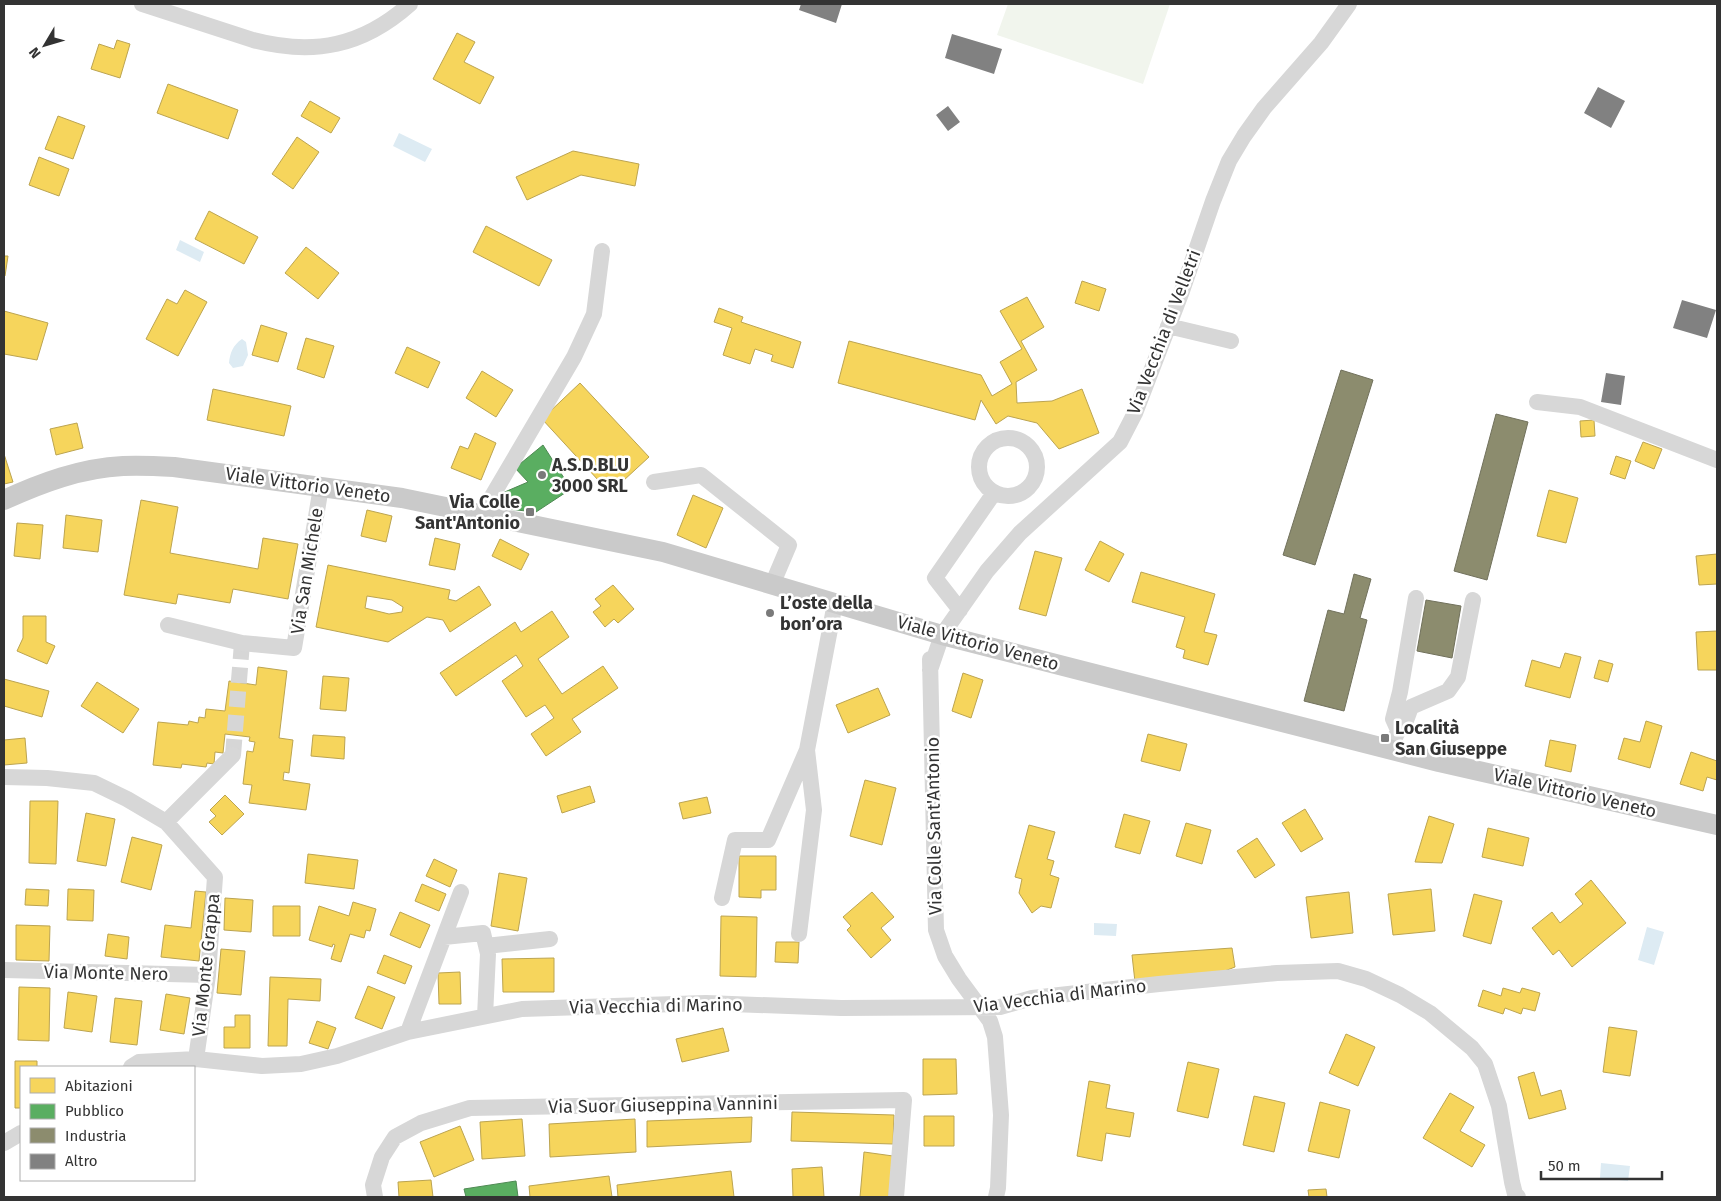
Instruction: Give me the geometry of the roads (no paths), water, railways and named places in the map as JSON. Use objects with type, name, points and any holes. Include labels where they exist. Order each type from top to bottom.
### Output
[{"type":"main road","name":"Viale Vittorio Veneto","points":[[4,500],[64,476],[107,467],[123,466],[174,467],[402,498],[664,552],[935,633],[1439,762],[1717,825]]},
{"type":"street","points":[[142,4],[262,42],[300,48],[331,45],[370,33],[394,18],[410,4]]},
{"type":"street","name":"Via Vecchia di Velletri","points":[[935,633],[960,610],[987,572],[1020,533],[1120,442],[1135,412],[1213,201],[1236,149],[1264,108],[1321,43],[1349,4]]},
{"type":"street","points":[[481,515],[574,357],[594,314],[602,251]]},
{"type":"street","points":[[1168,326],[1231,341]]},
{"type":"street","points":[[1537,402],[1580,407],[1717,460]]},
{"type":"street","points":[[654,482],[701,475],[789,545],[772,585]]},
{"type":"street","name":"Via San Michele","points":[[168,625],[242,643],[294,648],[321,487]]},
{"type":"street","points":[[960,610],[935,578],[994,492]]},
{"type":"street","points":[[1398,730],[1393,719],[1416,598]]},
{"type":"street","points":[[1392,749],[1398,730],[1404,726],[1411,707],[1448,690],[1458,677],[1472,600]]},
{"type":"street","points":[[722,898],[735,840],[768,840],[807,750],[835,603]]},
{"type":"street","name":"Via Colle Sant'Antonio","points":[[935,633],[930,670],[936,930],[942,950],[954,972],[980,1006]]},
{"type":"street","points":[[799,934],[814,810],[807,750]]},
{"type":"street","points":[[166,822],[234,755]]},
{"type":"street","name":"Via Monte Grappa","points":[[4,777],[47,778],[94,783],[127,799],[166,822],[215,877],[208,975],[196,1059]]},
{"type":"street","points":[[408,1032],[461,892]]},
{"type":"street","points":[[444,937],[483,932],[488,954],[485,1016]]},
{"type":"street","points":[[486,946],[550,939]]},
{"type":"street","name":"Via Monte Nero","points":[[4,970],[208,975]]},
{"type":"street","name":"Via Vecchia di Marino","points":[[133,1066],[139,1062],[196,1059],[255,1066],[295,1065],[337,1056],[408,1032],[522,1009],[706,1003],[841,1008],[1000,1007],[1032,998],[1159,984],[1277,973],[1338,970],[1366,979],[1400,995],[1430,1013],[1472,1048],[1485,1064],[1499,1106],[1512,1182],[1515,1194],[1518,1197]]},
{"type":"street","points":[[980,1006],[990,1021],[995,1037],[1001,1115],[998,1194]]},
{"type":"street","name":"Via Suor Giuseppina Vannini","points":[[375,1197],[374,1184],[382,1158],[395,1137],[421,1123],[470,1108],[904,1100],[896,1197]]},
{"type":"street","points":[[4,1143],[20,1134]]},
{"type":"tunnel","points":[[233,755],[242,643]]},
{"type":"place","name":"A.S.D.BLU 3000 SRL","points":[[542,475]]},
{"type":"place","name":"Via Colle Sant'Antonio","points":[[530,512]]},
{"type":"place","name":"L’oste della bon’ora","points":[[770,613]]},
{"type":"place","name":"Località San Giuseppe","points":[[1385,738]]}]
